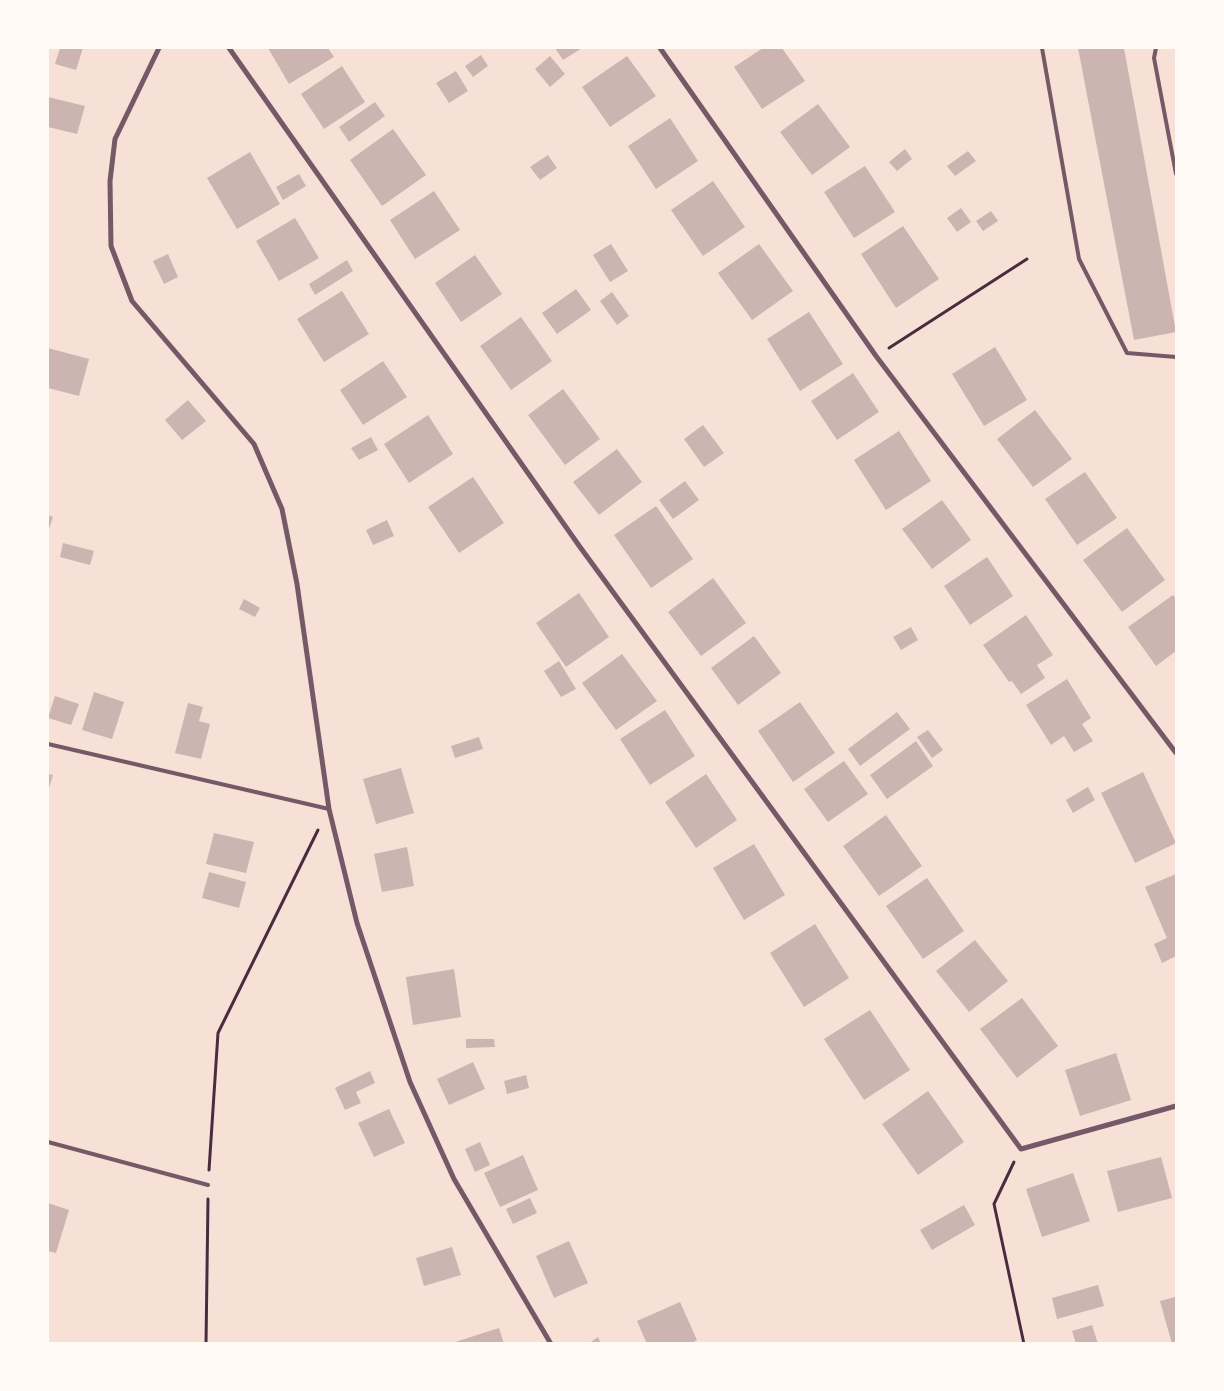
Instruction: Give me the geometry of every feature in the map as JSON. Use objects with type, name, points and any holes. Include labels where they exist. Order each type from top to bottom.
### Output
[{"type":"street","points":[[158,48],[115,139],[110,182],[111,246],[132,301],[254,444],[282,509],[298,584],[329,809],[357,923],[410,1082],[454,1179],[551,1344]]},
{"type":"street","points":[[229,48],[580,547],[1021,1149],[1176,1106]]},
{"type":"street","points":[[660,48],[876,356],[1176,753]]},
{"type":"lane","points":[[1042,48],[1079,259],[1127,353],[1176,357]]},
{"type":"lane","points":[[1156,48],[1154,58],[1176,174]]},
{"type":"lane","points":[[48,744],[329,809]]},
{"type":"lane","points":[[48,1142],[208,1185]]},
{"type":"path","points":[[876,356],[1027,259]]},
{"type":"path","points":[[206,1344],[208,1185],[218,1033],[329,809]]},
{"type":"path","points":[[1021,1149],[994,1204],[1024,1344]]},
{"type":"building","points":[[60,48],[83,48],[76,70],[55,64]]},
{"type":"building","points":[[268,48],[328,48],[334,57],[289,84]]},
{"type":"building","points":[[555,48],[582,48],[563,60]]},
{"type":"building","points":[[763,48],[782,48],[805,81],[762,109],[734,67]]},
{"type":"building","points":[[1078,48],[1124,48],[1176,332],[1134,340]]},
{"type":"building","points":[[481,55],[488,66],[473,77],[465,66]]},
{"type":"building","points":[[550,56],[565,74],[550,87],[535,69]]},
{"type":"building","points":[[627,56],[656,96],[610,127],[582,87]]},
{"type":"building","points":[[342,66],[365,102],[324,129],[301,94]]},
{"type":"building","points":[[456,71],[468,91],[449,103],[436,83]]},
{"type":"building","points":[[48,97],[85,106],[77,134],[48,127]]},
{"type":"building","points":[[375,102],[385,116],[349,142],[339,127]]},
{"type":"building","points":[[818,104],[850,147],[812,175],[780,132]]},
{"type":"building","points":[[670,118],[698,161],[656,189],[628,146]]},
{"type":"building","points":[[393,129],[426,175],[382,206],[350,160]]},
{"type":"building","points":[[905,149],[912,159],[897,171],[889,162]]},
{"type":"building","points":[[968,151],[976,161],[955,176],[947,166]]},
{"type":"building","points":[[250,152],[280,204],[237,229],[207,178]]},
{"type":"building","points":[[548,155],[557,168],[540,180],[530,167]]},
{"type":"building","points":[[865,166],[895,212],[854,238],[824,192]]},
{"type":"building","points":[[299,174],[306,186],[283,200],[276,187]]},
{"type":"building","points":[[713,181],[745,227],[703,256],[671,210]]},
{"type":"building","points":[[434,191],[460,230],[415,259],[390,220]]},
{"type":"building","points":[[961,208],[971,222],[957,232],[947,218]]},
{"type":"building","points":[[991,211],[998,221],[983,231],[976,221]]},
{"type":"building","points":[[295,218],[319,258],[279,281],[256,241]]},
{"type":"building","points":[[903,226],[939,279],[896,308],[861,254]]},
{"type":"building","points":[[611,244],[628,271],[610,282],[593,255]]},
{"type":"building","points":[[759,244],[793,291],[752,320],[718,273]]},
{"type":"building","points":[[168,254],[178,277],[164,284],[153,261]]},
{"type":"building","points":[[475,255],[502,294],[461,322],[435,283]]},
{"type":"building","points":[[347,260],[353,271],[315,295],[309,284]]},
{"type":"building","points":[[576,289],[591,310],[557,334],[542,313]]},
{"type":"building","points":[[342,291],[369,334],[324,362],[297,319]]},
{"type":"building","points":[[612,292],[629,316],[617,325],[600,301]]},
{"type":"building","points":[[809,312],[843,364],[800,391],[767,339]]},
{"type":"building","points":[[521,317],[552,361],[511,390],[480,346]]},
{"type":"building","points":[[995,347],[1027,400],[984,426],[952,374]]},
{"type":"building","points":[[48,348],[89,359],[79,396],[48,388]]},
{"type":"building","points":[[383,361],[407,397],[363,425],[340,390]]},
{"type":"building","points":[[853,373],[879,412],[837,440],[811,401]]},
{"type":"building","points":[[563,389],[600,439],[565,465],[528,415]]},
{"type":"building","points":[[188,400],[206,421],[182,440],[165,420]]},
{"type":"building","points":[[1035,410],[1072,459],[1033,487],[997,439]]},
{"type":"building","points":[[428,415],[453,454],[409,483],[384,444]]},
{"type":"building","points":[[703,425],[724,453],[704,467],[684,439]]},
{"type":"building","points":[[899,431],[931,481],[886,510],[854,460]]},
{"type":"building","points":[[371,437],[378,450],[359,460],[351,448]]},
{"type":"building","points":[[617,449],[642,482],[599,515],[573,482]]},
{"type":"building","points":[[1085,472],[1117,518],[1077,545],[1045,499]]},
{"type":"building","points":[[473,477],[504,523],[459,553],[428,507]]},
{"type":"building","points":[[685,481],[699,500],[673,519],[659,500]]},
{"type":"building","points":[[942,500],[971,540],[932,569],[902,529]]},
{"type":"building","points":[[656,506],[693,559],[651,588],[614,535]]},
{"type":"building","points":[[48,515],[53,517],[48,532]]},
{"type":"building","points":[[387,520],[394,536],[373,545],[366,530]]},
{"type":"building","points":[[1127,528],[1165,580],[1122,612],[1083,560]]},
{"type":"building","points":[[63,543],[94,551],[90,565],[60,557]]},
{"type":"building","points":[[987,557],[1013,596],[970,625],[944,586]]},
{"type":"building","points":[[713,578],[746,623],[701,656],[668,612]]},
{"type":"building","points":[[579,593],[609,637],[566,667],[536,623]]},
{"type":"building","points":[[1173,595],[1176,599],[1176,651],[1156,666],[1128,627]]},
{"type":"building","points":[[244,599],[260,608],[255,617],[239,609]]},
{"type":"building","points":[[1026,615],[1053,655],[1037,665],[1045,678],[1021,694],[1012,681],[1009,682],[983,645]]},
{"type":"building","points":[[911,627],[918,640],[901,650],[893,637]]},
{"type":"building","points":[[754,636],[781,673],[738,705],[711,668]]},
{"type":"building","points":[[622,654],[657,701],[616,730],[582,683]]},
{"type":"building","points":[[559,661],[576,689],[561,697],[544,671]]},
{"type":"building","points":[[1067,679],[1091,718],[1082,724],[1093,741],[1074,752],[1064,736],[1051,745],[1026,705]]},
{"type":"building","points":[[94,692],[124,702],[112,739],[82,730]]},
{"type":"building","points":[[55,696],[79,704],[71,725],[48,718]]},
{"type":"building","points":[[800,702],[835,753],[793,782],[758,731]]},
{"type":"building","points":[[188,703],[203,707],[199,721],[210,724],[201,759],[175,753]]},
{"type":"building","points":[[665,710],[695,756],[650,785],[620,739]]},
{"type":"building","points":[[897,712],[910,729],[860,766],[848,749]]},
{"type":"building","points":[[928,730],[943,750],[932,758],[917,737]]},
{"type":"building","points":[[479,737],[483,749],[455,758],[451,746]]},
{"type":"building","points":[[916,741],[933,766],[887,799],[870,775]]},
{"type":"building","points":[[844,761],[868,794],[828,822],[804,789]]},
{"type":"building","points":[[401,768],[414,813],[376,824],[363,779]]},
{"type":"building","points":[[1143,772],[1176,843],[1135,863],[1101,793]]},
{"type":"building","points":[[48,774],[53,775],[48,791]]},
{"type":"building","points":[[706,774],[737,820],[696,848],[665,802]]},
{"type":"building","points":[[1088,787],[1095,800],[1073,813],[1066,800]]},
{"type":"building","points":[[886,815],[922,866],[879,896],[843,846]]},
{"type":"building","points":[[214,833],[254,842],[246,873],[206,864]]},
{"type":"building","points":[[754,844],[785,895],[744,920],[713,868]]},
{"type":"building","points":[[407,847],[414,886],[382,892],[374,854]]},
{"type":"building","points":[[209,872],[246,882],[239,908],[202,898]]},
{"type":"building","points":[[1176,874],[1176,956],[1162,963],[1154,944],[1167,938],[1145,887]]},
{"type":"building","points":[[927,878],[964,931],[923,959],[886,906]]},
{"type":"building","points":[[815,924],[849,978],[804,1007],[770,953]]},
{"type":"building","points":[[975,940],[1008,981],[969,1012],[936,971]]},
{"type":"building","points":[[454,969],[461,1017],[413,1025],[406,977]]},
{"type":"building","points":[[1022,998],[1058,1046],[1017,1078],[980,1029]]},
{"type":"building","points":[[870,1010],[910,1070],[864,1100],[824,1039]]},
{"type":"building","points":[[466,1039],[494,1039],[495,1047],[466,1048]]},
{"type":"building","points":[[1116,1053],[1131,1100],[1080,1116],[1065,1070]]},
{"type":"building","points":[[473,1062],[485,1089],[449,1105],[437,1079]]},
{"type":"building","points":[[370,1071],[375,1083],[356,1092],[361,1103],[345,1110],[335,1088]]},
{"type":"building","points":[[526,1075],[529,1088],[507,1094],[504,1081]]},
{"type":"building","points":[[928,1091],[964,1142],[918,1175],[882,1124]]},
{"type":"building","points":[[389,1109],[405,1143],[374,1157],[358,1123]]},
{"type":"building","points":[[480,1142],[490,1165],[475,1172],[465,1149]]},
{"type":"building","points":[[523,1155],[538,1190],[500,1207],[484,1173]]},
{"type":"building","points":[[1161,1157],[1172,1198],[1118,1212],[1107,1171]]},
{"type":"building","points":[[1073,1173],[1090,1221],[1042,1237],[1026,1189]]},
{"type":"building","points":[[530,1198],[537,1213],[513,1224],[506,1209]]},
{"type":"building","points":[[48,1203],[69,1210],[56,1253],[48,1251]]},
{"type":"building","points":[[964,1205],[975,1225],[932,1250],[920,1230]]},
{"type":"building","points":[[569,1241],[588,1283],[554,1298],[536,1256]]},
{"type":"building","points":[[452,1247],[461,1275],[424,1286],[416,1258]]},
{"type":"building","points":[[1098,1285],[1104,1306],[1057,1319],[1052,1298]]},
{"type":"building","points":[[1175,1297],[1176,1344],[1172,1344],[1160,1301]]},
{"type":"building","points":[[680,1302],[697,1340],[690,1344],[647,1344],[637,1321]]},
{"type":"building","points":[[1092,1325],[1098,1344],[1076,1344],[1072,1331]]},
{"type":"building","points":[[499,1328],[504,1344],[452,1344],[452,1343]]},
{"type":"building","points":[[598,1337],[601,1344],[588,1344]]}]
